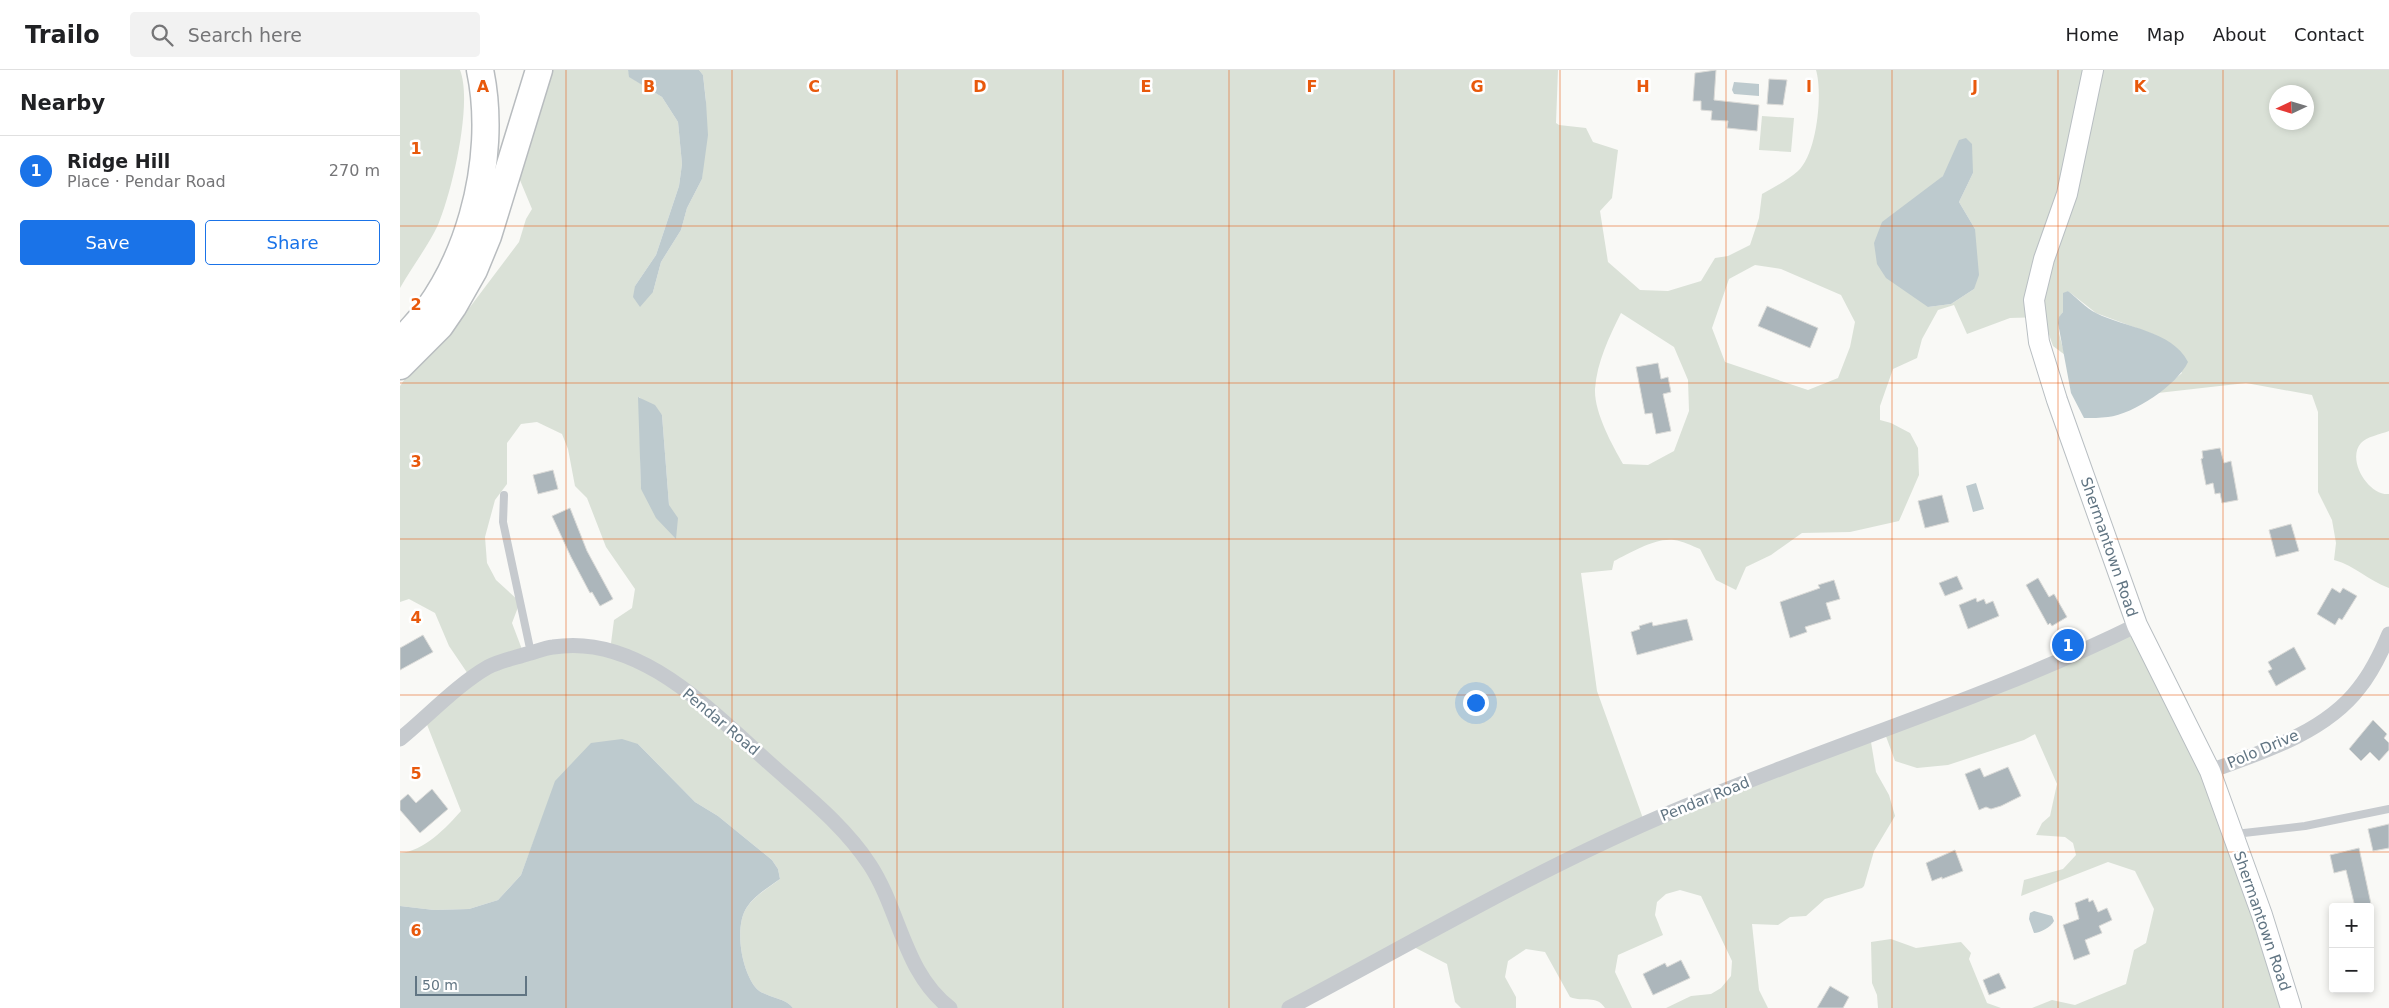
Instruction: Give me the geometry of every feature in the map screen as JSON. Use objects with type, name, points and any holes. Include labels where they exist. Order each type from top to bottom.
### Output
[{"type":"highway","points":[[400,341],[421,320],[449,278],[471,218],[478,189],[486,134],[486,108],[480,70]]},
{"type":"highway","points":[[400,366],[420,348],[447,317],[474,270],[488,236],[539,70]]},
{"type":"street","name":"Shermantown Road","points":[[2094,70],[2067,194],[2044,259],[2034,300],[2038,342],[2137,625],[2210,771],[2262,915],[2291,1008]]},
{"type":"street","name":"Pendar Road","points":[[1289,1008],[1473,908],[1600,843],[1668,814],[2046,668],[2137,625]]},
{"type":"street","name":"Polo Drive","points":[[2210,771],[2272,749],[2320,722],[2358,690],[2371,670],[2389,634]]},
{"type":"street","name":"Pendar Road","points":[[400,739],[469,680],[488,667],[531,653],[565,646],[612,651],[658,671],[736,733],[816,803],[858,849],[878,878],[918,972],[935,997],[950,1008]]},
{"type":"lane","points":[[504,495],[504,522],[531,653]]},
{"type":"lane","points":[[2233,834],[2305,826],[2389,808]]},
{"type":"shaded area","points":[[400,70],[460,70],[464,104],[455,170],[438,225],[400,288]]},
{"type":"shaded area","points":[[553,70],[628,70],[630,77],[662,97],[678,122],[682,164],[679,186],[656,255],[635,286],[653,292],[661,262],[681,230],[687,208],[702,179],[706,101],[703,75],[699,70],[1558,70],[1556,123],[1586,128],[1593,142],[1618,150],[1612,198],[1600,211],[1608,262],[1640,290],[1668,291],[1701,281],[1715,258],[1728,256],[1750,245],[1759,218],[1762,194],[1798,171],[1805,163],[1817,123],[1819,93],[1816,70],[2389,70],[2389,431],[2363,441],[2357,450],[2356,458],[2358,467],[2367,483],[2381,493],[2389,494],[2389,588],[2334,560],[2336,543],[2332,520],[2318,492],[2318,412],[2312,395],[2246,383],[2158,393],[2182,373],[2155,335],[2096,313],[2068,291],[2063,294],[2063,312],[2058,327],[2065,355],[2053,346],[2043,317],[2010,318],[1967,334],[1954,305],[1938,310],[1922,339],[1917,358],[1893,369],[1880,406],[1880,420],[1891,423],[1910,433],[1918,448],[1919,475],[1899,521],[1850,532],[1802,533],[1771,555],[1746,567],[1736,590],[1716,580],[1700,549],[1674,540],[1652,543],[1635,550],[1614,561],[1612,570],[1581,573],[1597,691],[1645,824],[1870,736],[1876,772],[1889,795],[1895,816],[1874,851],[1862,888],[1825,899],[1806,916],[1790,917],[1778,925],[1752,924],[1759,990],[1768,1008],[1666,1008],[1691,996],[1711,994],[1721,988],[1731,976],[1732,961],[1701,896],[1680,890],[1666,894],[1657,902],[1655,915],[1663,935],[1618,955],[1615,972],[1632,1008],[1605,1008],[1598,1001],[1570,997],[1545,952],[1526,949],[1508,961],[1505,977],[1516,997],[1516,1008],[1461,1008],[1455,1002],[1447,964],[1408,944],[1290,1008],[793,1008],[789,1004],[764,994],[756,988],[746,970],[741,948],[740,936],[743,915],[754,899],[780,879],[778,869],[772,860],[718,816],[695,802],[638,744],[556,781],[521,875],[498,900],[469,909],[434,910],[400,906],[400,853],[409,852],[434,838],[461,811],[424,717],[468,674],[449,646],[435,613],[409,599],[400,602],[400,386],[426,348],[470,307],[519,242],[526,219],[532,209],[517,173],[536,110]],"holes":[[[1973,173],[1959,202],[1975,229],[1974,289],[1951,304],[1928,307],[1935,184],[1943,176]],[[1755,265],[1781,269],[1841,295],[1855,322],[1850,347],[1838,378],[1808,390],[1725,362],[1712,328],[1729,279]],[[1621,313],[1674,347],[1688,380],[1689,411],[1674,451],[1648,465],[1623,464],[1605,428],[1595,398],[1598,369],[1604,350]],[[639,397],[662,415],[669,505],[641,489]],[[537,422],[562,434],[568,449],[575,486],[587,498],[606,547],[635,589],[632,608],[614,620],[610,651],[523,652],[512,623],[520,602],[496,580],[487,563],[485,537],[495,500],[507,484],[507,443],[521,424]]]},
{"type":"shaded area","points":[[628,70],[699,70],[703,75],[708,135],[702,179],[687,208],[681,230],[661,262],[653,292],[640,307],[633,297],[635,286],[656,255],[679,186],[682,164],[678,122],[662,97],[629,77]]},
{"type":"shaded area","points":[[1734,82],[1759,84],[1759,96],[1734,94],[1732,90]]},
{"type":"shaded area","points":[[1762,116],[1794,118],[1791,152],[1759,150]]},
{"type":"shaded area","points":[[1966,138],[1972,144],[1973,173],[1959,202],[1975,229],[1979,275],[1974,289],[1951,304],[1928,307],[1886,278],[1877,264],[1874,243],[1882,222],[1943,176],[1959,140]]},
{"type":"shaded area","points":[[2068,291],[2096,313],[2160,336],[2181,351],[2188,362],[2175,380],[2142,404],[2118,415],[2084,418],[2071,393],[2058,323],[2059,317],[2063,312],[2063,293]]},
{"type":"shaded area","points":[[638,397],[655,405],[662,415],[669,505],[678,518],[676,539],[656,518],[641,489]]},
{"type":"shaded area","points":[[1976,483],[1984,509],[1973,512],[1966,486]]},
{"type":"shaded area","points":[[2148,629],[2187,700],[2295,1008],[2032,1008],[2052,1000],[2075,1005],[2126,984],[2134,950],[2146,943],[2154,909],[2135,871],[2108,862],[2021,896],[2024,880],[2063,869],[2076,855],[2073,843],[2065,837],[2036,835],[2042,823],[2050,816],[2057,784],[2035,734],[2024,740],[1948,765],[1917,768],[1895,761],[1884,731]]},
{"type":"shaded area","points":[[622,739],[638,744],[695,802],[718,816],[772,860],[778,869],[780,879],[754,899],[743,915],[740,936],[741,948],[746,970],[756,988],[764,994],[789,1004],[793,1008],[400,1008],[400,906],[434,910],[469,909],[498,900],[521,875],[555,781],[591,743]]},
{"type":"shaded area","points":[[2034,911],[2052,916],[2054,921],[2045,929],[2034,933],[2029,919],[2030,913]]},
{"type":"shaded area","points":[[1891,939],[1916,948],[1961,942],[1971,953],[1969,959],[1987,1003],[2001,1008],[1878,1008],[1877,995],[1872,983],[1871,942]]},
{"type":"building","points":[[1716,70],[1714,100],[1759,105],[1757,131],[1727,128],[1728,121],[1711,120],[1712,111],[1701,110],[1701,101],[1693,101],[1695,73]]},
{"type":"building","points":[[1769,79],[1787,80],[1783,105],[1767,104]]},
{"type":"building","points":[[1767,306],[1818,328],[1810,348],[1758,326]]},
{"type":"building","points":[[1658,363],[1661,379],[1668,377],[1671,392],[1663,394],[1671,431],[1656,434],[1652,413],[1645,414],[1636,367]]},
{"type":"building","points":[[2220,448],[2224,463],[2231,461],[2238,500],[2222,503],[2220,493],[2215,494],[2213,483],[2206,485],[2201,459],[2203,458],[2202,451]]},
{"type":"building","points":[[553,470],[558,489],[538,494],[533,475]]},
{"type":"building","points":[[1942,495],[1949,522],[1925,528],[1918,501]]},
{"type":"building","points":[[570,508],[587,551],[613,599],[600,606],[592,592],[590,593],[552,516]]},
{"type":"building","points":[[2291,524],[2299,551],[2276,557],[2269,530]]},
{"type":"building","points":[[1957,576],[1963,589],[1945,596],[1939,583]]},
{"type":"building","points":[[2038,578],[2049,597],[2054,594],[2067,617],[2052,626],[2050,623],[2048,625],[2026,585]]},
{"type":"building","points":[[1834,580],[1840,599],[1826,603],[1831,619],[1805,627],[1807,632],[1790,638],[1780,602],[1820,588],[1818,585]]},
{"type":"building","points":[[2332,588],[2340,593],[2343,588],[2357,596],[2342,620],[2339,618],[2335,625],[2317,614]]},
{"type":"building","points":[[1976,598],[1977,602],[1984,599],[1986,604],[1993,601],[1999,616],[1968,629],[1959,605]]},
{"type":"building","points":[[1687,619],[1693,640],[1637,655],[1631,632],[1640,629],[1639,626],[1652,622],[1653,626]]},
{"type":"building","points":[[423,635],[433,652],[400,670],[400,648]]},
{"type":"building","points":[[2294,647],[2306,669],[2276,686],[2268,671],[2272,669],[2268,662]]},
{"type":"building","points":[[2373,720],[2387,734],[2384,738],[2389,743],[2389,750],[2379,761],[2370,752],[2361,761],[2349,749]]},
{"type":"building","points":[[2008,767],[2021,796],[2001,806],[1991,809],[1986,807],[1979,810],[1965,774],[1980,768],[1984,777]]},
{"type":"building","points":[[432,789],[448,809],[420,833],[400,810],[400,801],[408,794],[416,803]]},
{"type":"building","points":[[2389,824],[2389,848],[2373,851],[2368,829]]},
{"type":"building","points":[[2359,848],[2371,903],[2354,903],[2346,870],[2334,873],[2330,855]]},
{"type":"building","points":[[1955,850],[1963,871],[1932,881],[1926,863]]},
{"type":"building","points":[[2088,898],[2089,902],[2093,900],[2098,912],[2107,908],[2112,920],[2099,926],[2102,933],[2085,940],[2090,954],[2074,960],[2063,925],[2079,919],[2075,903]]},
{"type":"building","points":[[1681,960],[1690,978],[1653,995],[1643,974],[1665,963],[1667,967]]},
{"type":"building","points":[[1999,973],[2006,988],[1989,995],[1983,980]]},
{"type":"building","points":[[1830,986],[1849,997],[1843,1008],[1817,1008]]},
{"type":"place","name":"Ridge Hill","points":[[2068,645]]}]
